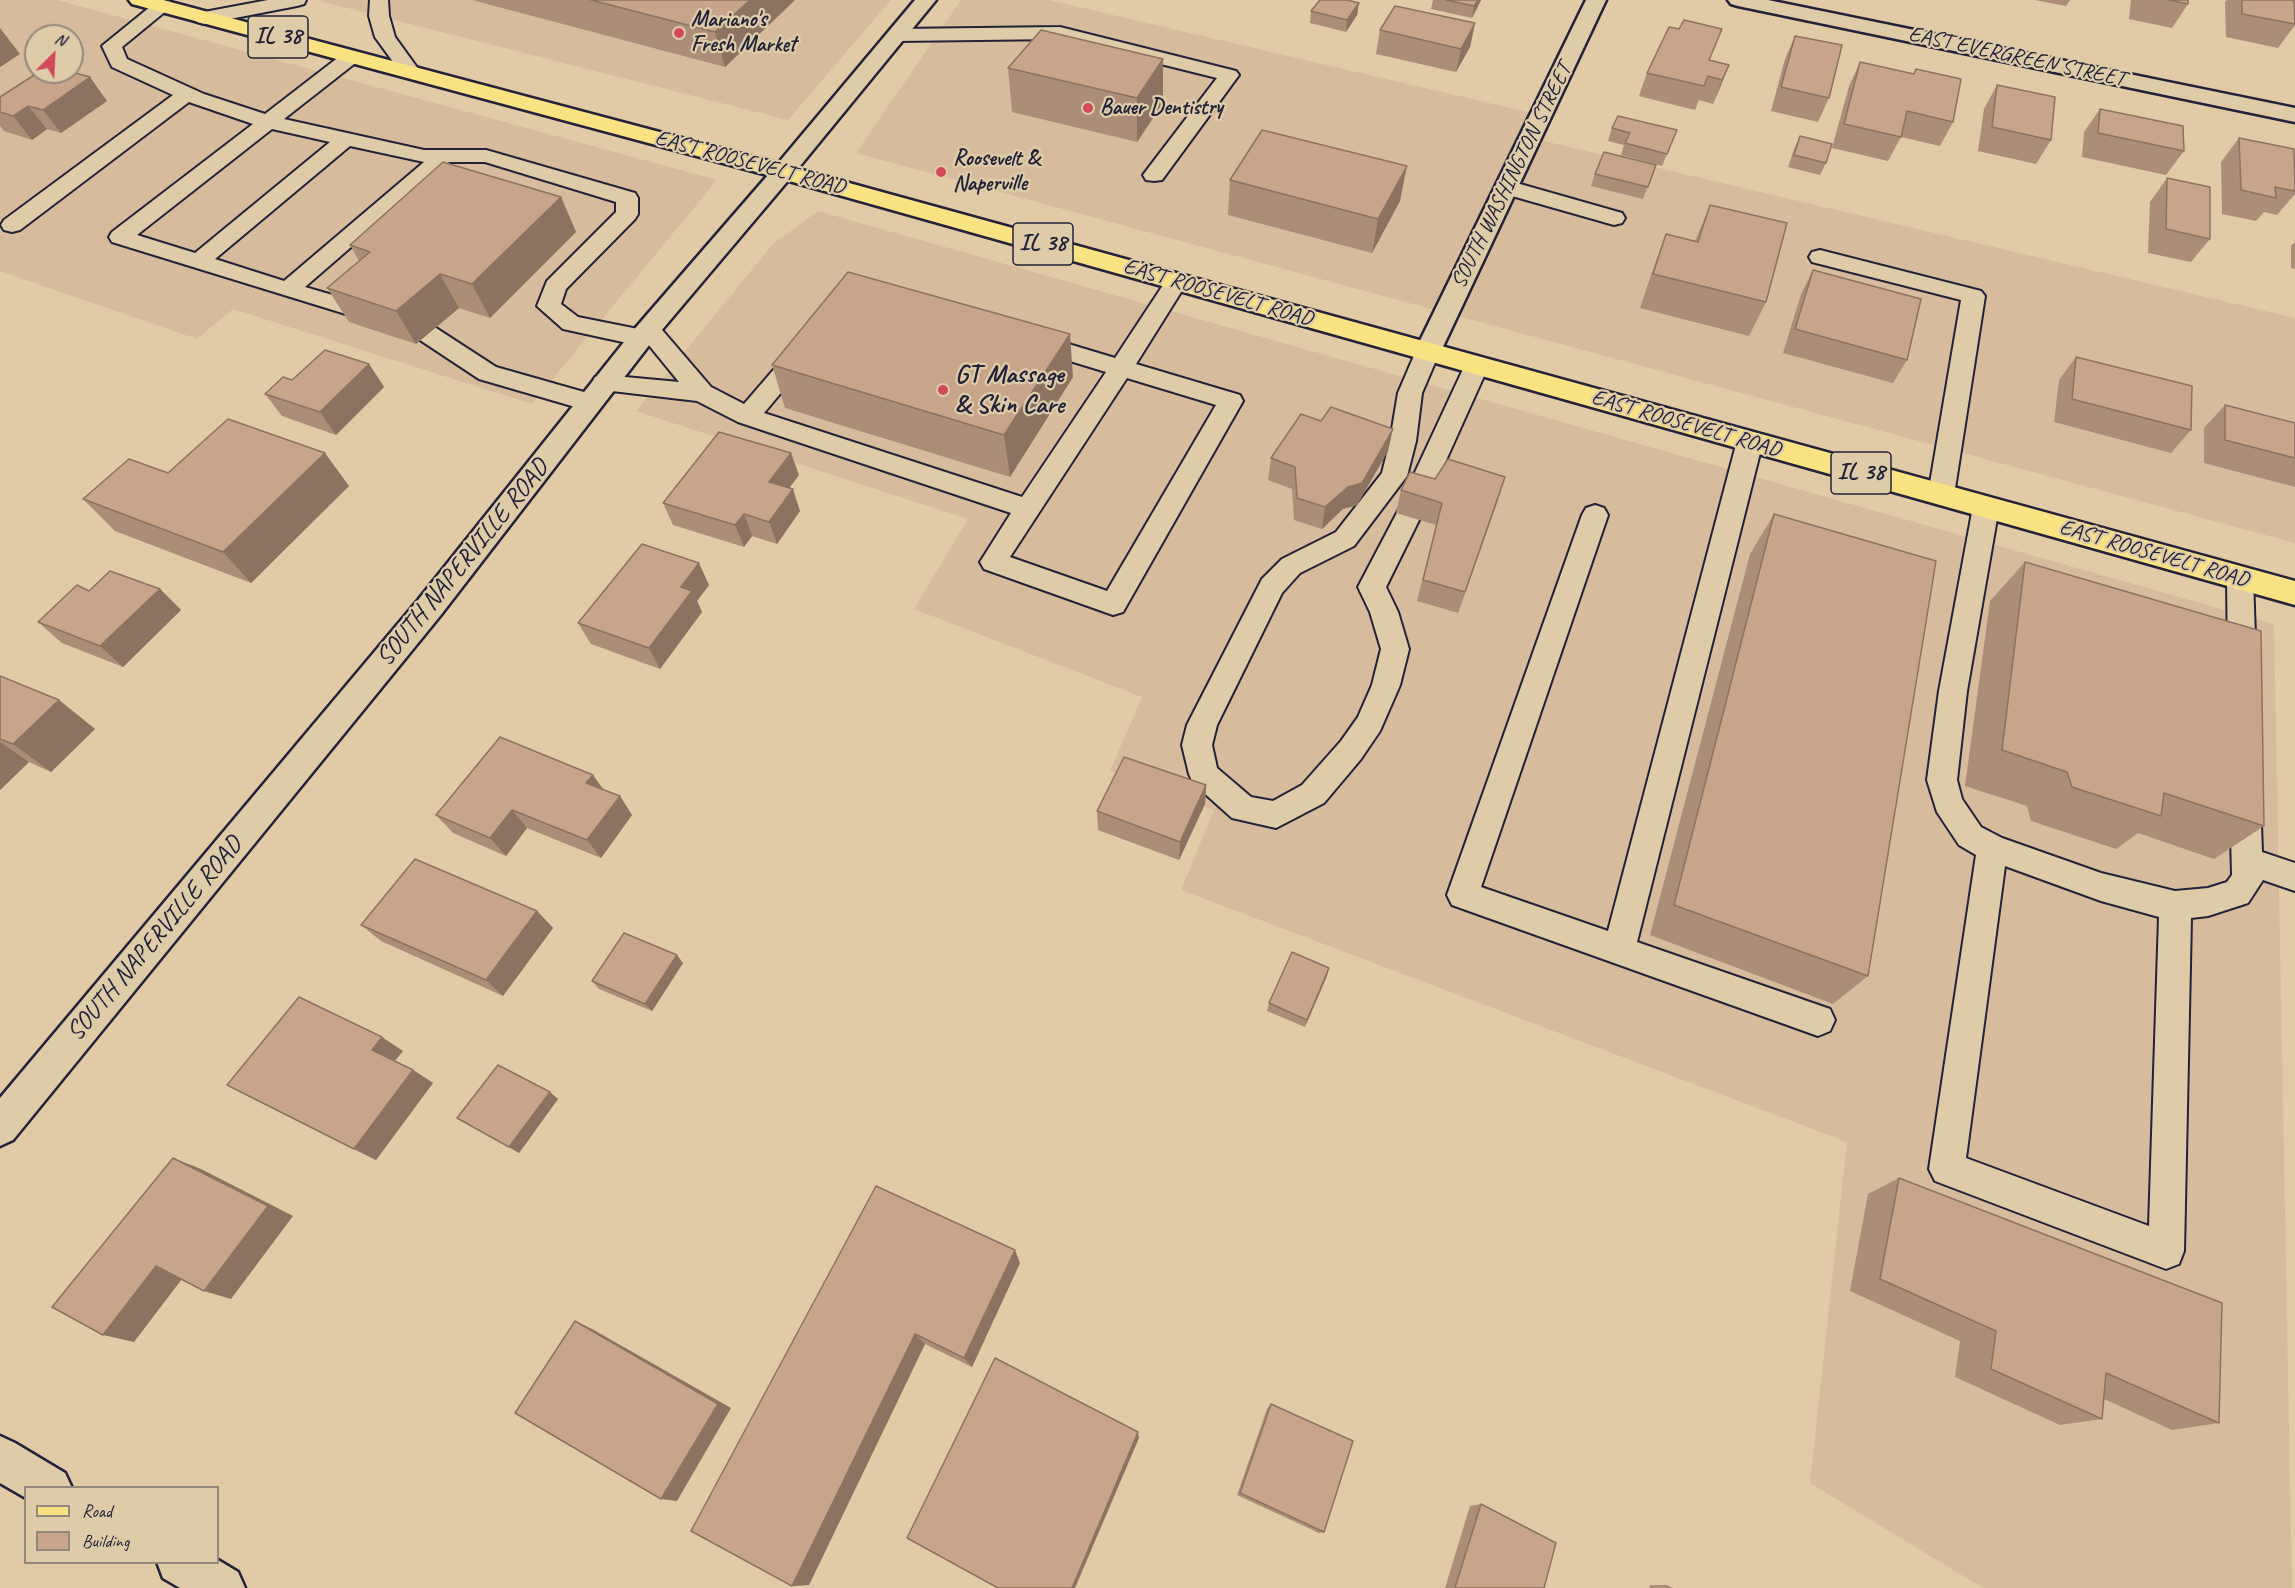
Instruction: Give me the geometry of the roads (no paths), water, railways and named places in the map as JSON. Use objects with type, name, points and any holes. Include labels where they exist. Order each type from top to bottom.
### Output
[{"type":"main road","name":"EAST ROOSEVELT ROAD","points":[[139,0],[783,172],[2295,593]]},
{"type":"street","name":"SOUTH NAPERVILLE ROAD","points":[[0,1127],[436,599],[645,334],[926,0]]},
{"type":"street","name":"SOUTH WASHINGTON STREET","points":[[1428,351],[1596,0]]},
{"type":"street","name":"EAST EVERGREEN STREET","points":[[1738,0],[2295,115]]},
{"type":"street","points":[[0,1458],[47,1486]]},
{"type":"street","points":[[181,1564],[222,1588]]},
{"type":"lane","points":[[204,18],[297,0]]},
{"type":"lane","points":[[379,0],[379,16],[385,37],[411,73]]},
{"type":"lane","points":[[164,6],[112,46],[119,63],[187,94],[268,122],[424,156],[486,156],[627,198],[627,214],[555,286],[549,306],[571,323],[645,334],[702,393],[747,416],[1028,509]]},
{"type":"lane","points":[[897,35],[1060,33],[1229,75],[1154,175]]},
{"type":"lane","points":[[351,57],[120,237],[362,311]]},
{"type":"lane","points":[[12,225],[187,94]]},
{"type":"lane","points":[[198,262],[346,139]]},
{"type":"lane","points":[[288,290],[444,156]]},
{"type":"lane","points":[[1506,187],[1614,218]]},
{"type":"lane","points":[[1820,257],[1973,296],[1941,495]]},
{"type":"lane","points":[[1006,333],[1121,368],[1231,401],[1113,603],[993,562],[1121,368],[1177,281]]},
{"type":"lane","points":[[747,416],[820,330]]},
{"type":"lane","points":[[428,334],[489,373],[597,393],[702,393]]},
{"type":"lane","points":[[1428,351],[1410,393],[1403,441],[1394,476],[1345,539],[1291,566],[1272,586],[1202,725],[1197,746],[1204,774],[1243,809],[1276,816],[1313,794],[1370,723],[1386,685],[1395,649],[1384,612],[1372,587],[1412,507],[1477,365]]},
{"type":"lane","points":[[1619,950],[1750,441]]},
{"type":"lane","points":[[1986,507],[1953,691],[1942,780],[1948,803],[1970,836],[1992,848],[2101,887],[2175,905],[2208,902],[2237,893],[2248,879],[2245,767]]},
{"type":"lane","points":[[1595,515],[1463,895],[1818,1020]]},
{"type":"lane","points":[[2240,578],[2243,696]]},
{"type":"lane","points":[[1992,848],[1947,1169],[2166,1251],[2175,905]]},
{"type":"lane","points":[[2247,861],[2295,878]]},
{"type":"place","name":"Mariano's Fresh Market","points":[[679,33]]},
{"type":"place","name":"Bauer Dentistry","points":[[1088,108]]},
{"type":"place","name":"Roosevelt & Naperville","points":[[941,172]]},
{"type":"place","name":"GT Massage & Skin Care","points":[[943,390]]}]
